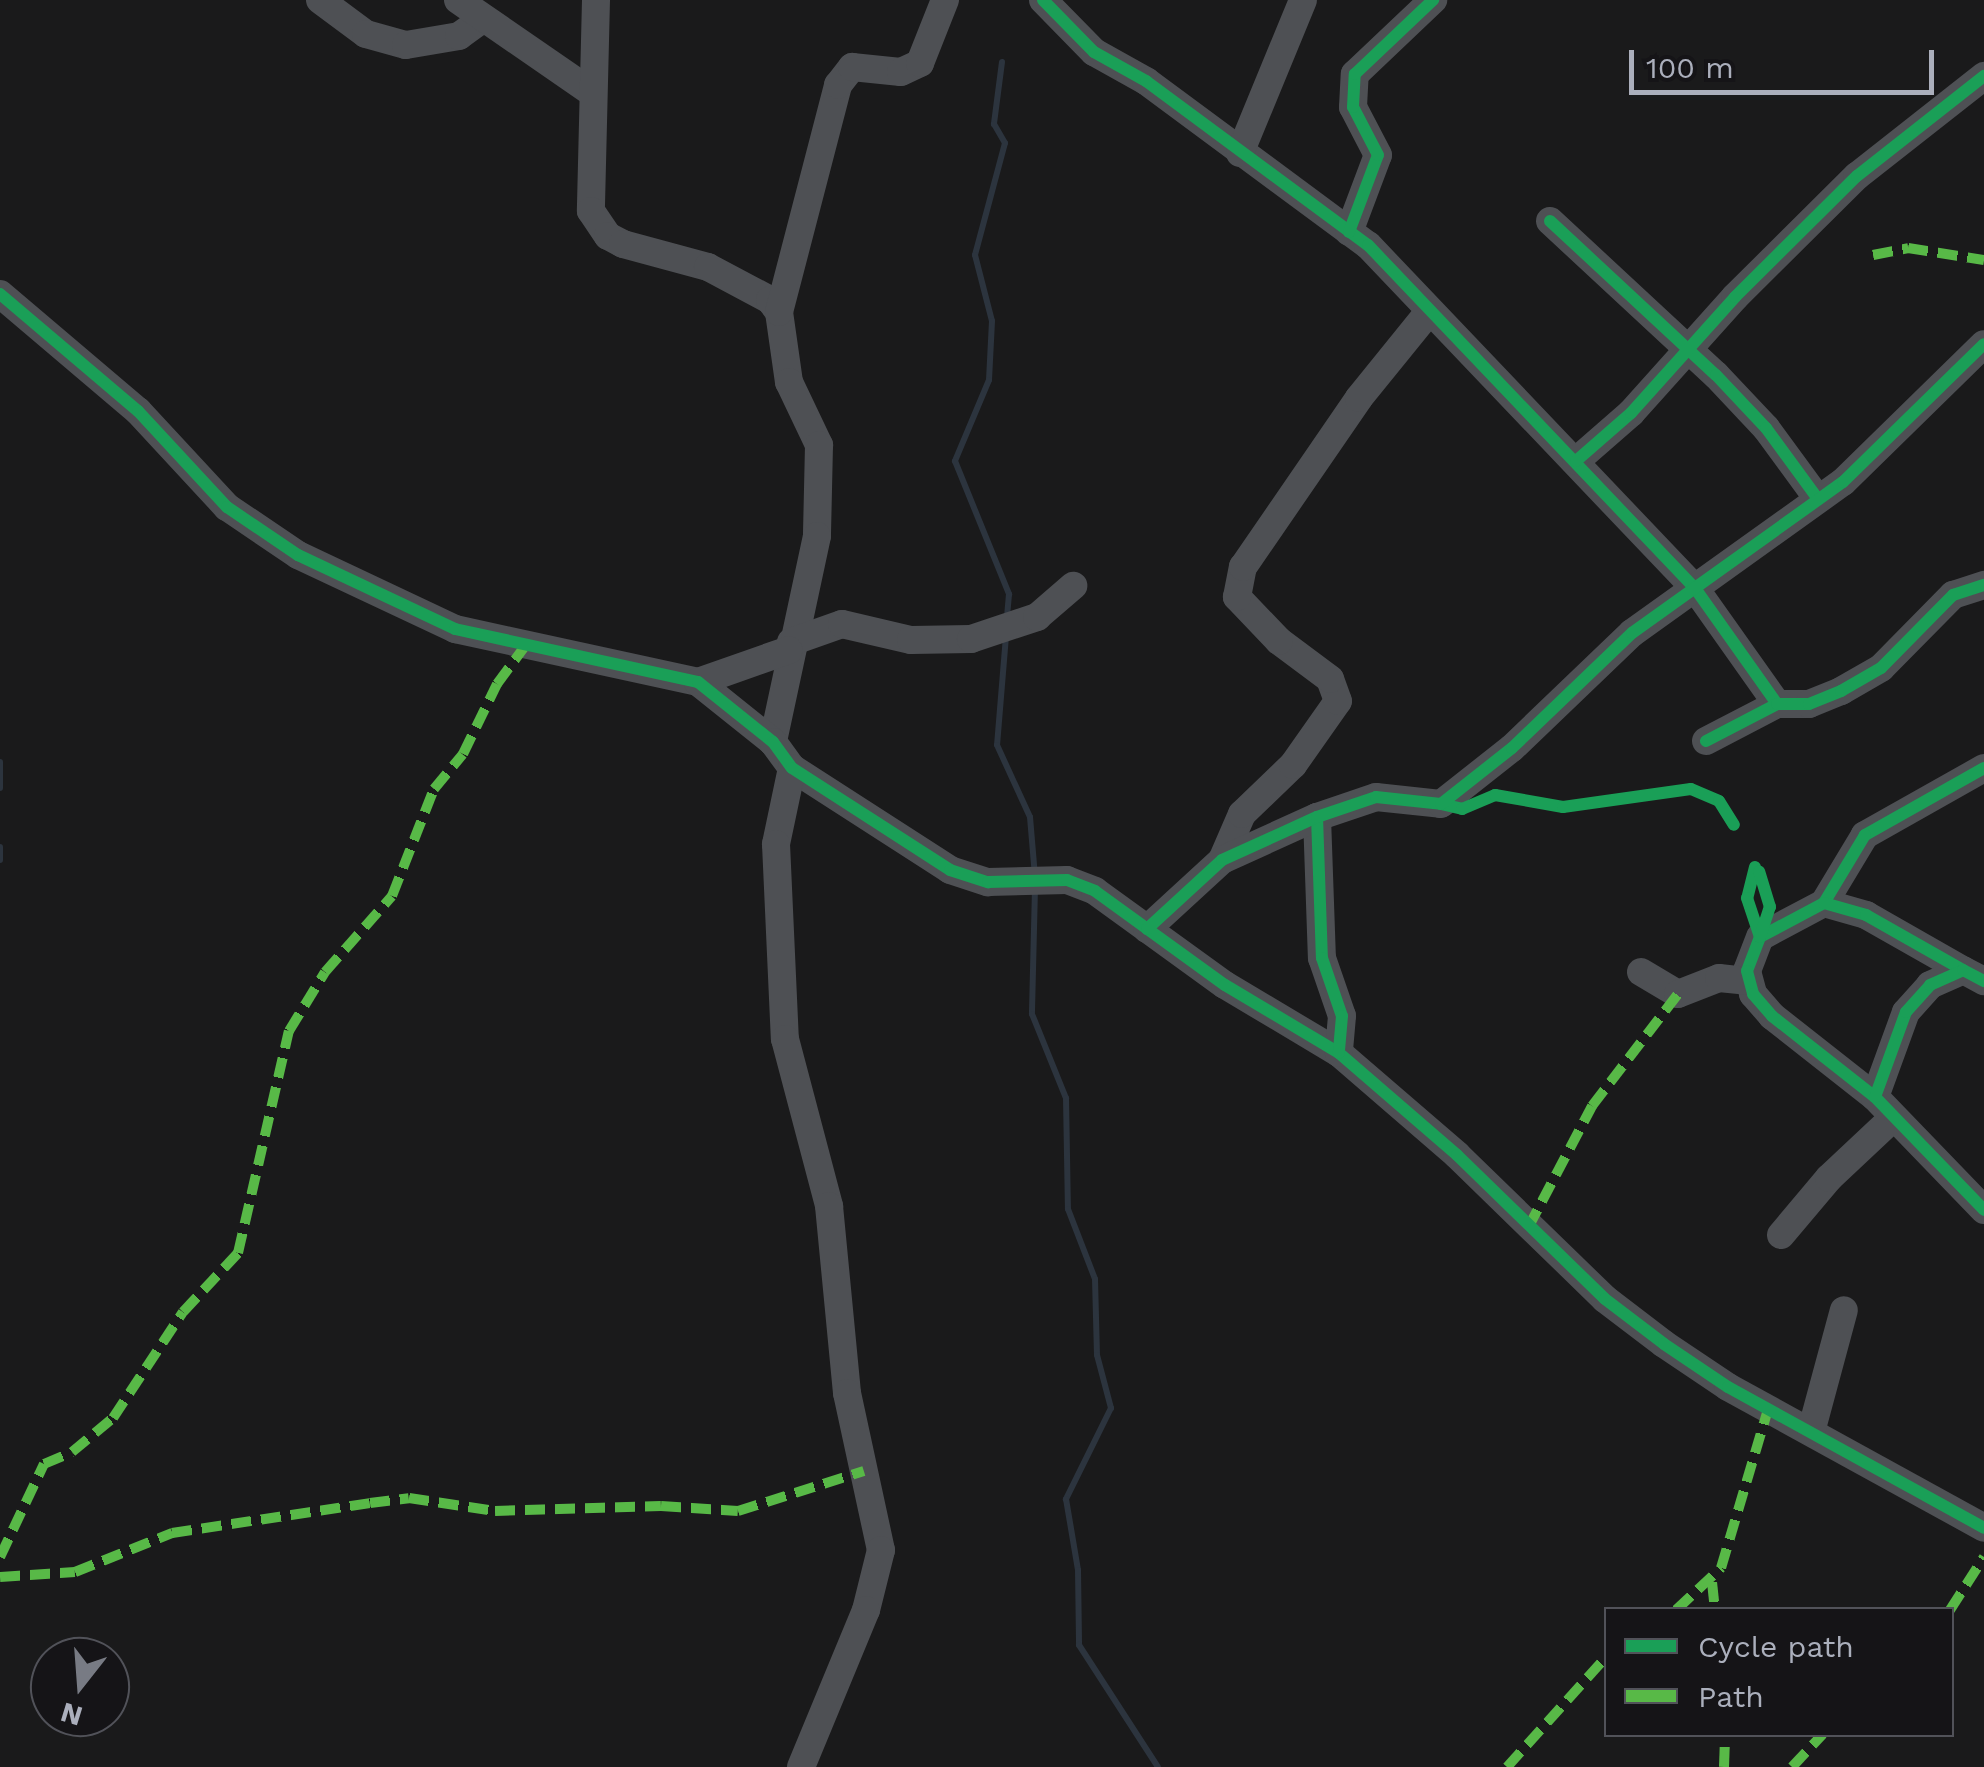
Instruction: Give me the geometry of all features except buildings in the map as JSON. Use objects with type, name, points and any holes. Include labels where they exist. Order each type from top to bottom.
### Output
[{"type":"street","points":[[320,0],[366,34],[406,45],[459,36],[480,21]]},
{"type":"street","points":[[458,0],[480,21],[590,91]]},
{"type":"street","points":[[596,0],[588,195],[608,236],[726,275],[779,312]]},
{"type":"street","points":[[773,742],[790,646],[818,536],[819,444],[789,382],[779,312],[838,85],[852,67],[901,72],[920,63],[945,0]]},
{"type":"street","points":[[1043,0],[1068,32],[1349,232],[1426,314],[1576,461],[1697,591],[1777,704]]},
{"type":"street","points":[[1240,153],[1302,0]]},
{"type":"street","points":[[1349,232],[1378,155],[1354,107],[1355,74],[1432,0]]},
{"type":"street","points":[[1576,461],[1857,176],[1984,76]]},
{"type":"street","points":[[1550,221],[1689,350],[1766,428],[1818,499]]},
{"type":"street","points":[[0,294],[138,410],[227,507],[298,555],[455,629],[698,682],[773,742],[792,768],[950,870],[988,882],[1067,880],[1096,891],[1225,986],[1339,1052],[1458,1155],[1605,1299],[1728,1387],[1984,1528]]},
{"type":"street","points":[[1222,860],[1242,814],[1292,765],[1338,700],[1330,679],[1279,641],[1237,597],[1243,567],[1359,398],[1426,314]]},
{"type":"street","points":[[1147,929],[1222,860],[1317,818],[1376,797],[1441,804],[1512,748],[1632,633],[1697,591],[1818,499],[1926,406],[1984,344]]},
{"type":"street","points":[[1706,741],[1777,704],[1809,704],[1842,691],[1880,668],[1953,594],[1984,585]]},
{"type":"street","points":[[698,682],[842,624],[911,640],[971,639],[1037,617],[1073,586]]},
{"type":"street","points":[[792,768],[776,844],[784,1039],[829,1206],[848,1392],[880,1550],[866,1610],[800,1767]]},
{"type":"street","points":[[1747,981],[1760,937],[1824,903],[1864,836],[1984,768]]},
{"type":"street","points":[[1317,818],[1324,861],[1322,958],[1342,1016],[1339,1052]]},
{"type":"street","points":[[1824,903],[1866,916],[1974,976]]},
{"type":"street","points":[[1641,972],[1678,994],[1719,978],[1747,981],[1772,1016],[1884,1108],[1984,1210]]},
{"type":"street","points":[[1782,1235],[1884,1108],[1906,1012],[1944,974],[1974,976]]},
{"type":"street","points":[[1811,1432],[1844,1310]]},
{"type":"waterway","points":[[1002,62],[994,124],[1005,143],[975,255],[992,321],[989,380],[955,461],[1009,594],[1007,619]]},
{"type":"waterway","points":[[1006,636],[997,745],[1030,817],[1035,876]]},
{"type":"waterway","points":[[0,762],[0,788]]},
{"type":"waterway","points":[[0,847],[0,860]]},
{"type":"waterway","points":[[1035,888],[1032,1014],[1066,1098],[1068,1209],[1095,1279],[1097,1355],[1111,1408],[1066,1499],[1078,1570],[1079,1645],[1158,1767]]},
{"type":"marked path","points":[[1873,255],[1908,248],[1984,260]]},
{"type":"marked path","points":[[0,1557],[44,1464],[72,1452],[113,1418],[183,1312],[238,1253],[289,1031],[325,972],[392,896],[434,789],[463,754],[497,684],[525,646]]},
{"type":"marked path","points":[[1528,1228],[1592,1106],[1678,994]]},
{"type":"marked path","points":[[1679,1607],[1721,1568],[1768,1409]]},
{"type":"marked path","points":[[0,1577],[75,1572],[172,1533],[409,1498],[495,1511],[661,1506],[738,1511],[864,1471]]},
{"type":"marked path","points":[[1952,1607],[1984,1557]]},
{"type":"marked path","points":[[1712,1582],[1715,1607]]},
{"type":"marked path","points":[[1507,1767],[1604,1659]]},
{"type":"marked path","points":[[1724,1767],[1725,1737]]},
{"type":"marked path","points":[[1792,1767],[1820,1737]]},
{"type":"cycle path","points":[[1043,0],[1094,52],[1146,81],[1368,245],[1697,591],[1777,704]]},
{"type":"cycle path","points":[[1349,232],[1378,155],[1353,107],[1355,74],[1433,0]]},
{"type":"cycle path","points":[[1576,461],[1631,413],[1735,297],[1857,176],[1984,76]]},
{"type":"cycle path","points":[[1550,221],[1716,375],[1766,428],[1818,499]]},
{"type":"cycle path","points":[[0,294],[138,411],[227,507],[298,555],[455,629],[698,682],[773,742],[792,768],[950,870],[988,882],[1067,880],[1095,891],[1225,985],[1339,1053],[1457,1155],[1605,1299],[1664,1344],[1728,1387],[1984,1528]]},
{"type":"cycle path","points":[[1147,929],[1222,860],[1317,817],[1376,797],[1441,804],[1512,748],[1632,633],[1843,482],[1984,344]]},
{"type":"cycle path","points":[[1706,741],[1777,704],[1809,704],[1841,691],[1881,668],[1953,595],[1984,585]]},
{"type":"cycle path","points":[[1984,768],[1865,835],[1824,903],[1760,937],[1747,971],[1753,994],[1772,1016],[1875,1097],[1984,1210]]},
{"type":"cycle path","points":[[1441,804],[1462,809],[1495,795],[1563,807],[1691,789],[1719,801],[1734,825]]},
{"type":"cycle path","points":[[1317,817],[1322,958],[1342,1016],[1339,1053]]},
{"type":"cycle path","points":[[1755,867],[1747,898],[1760,937],[1770,907],[1759,872]]},
{"type":"cycle path","points":[[1824,903],[1866,915],[1963,970]]},
{"type":"cycle path","points":[[1875,1097],[1906,1012],[1930,985],[1963,970],[1984,981]]}]
